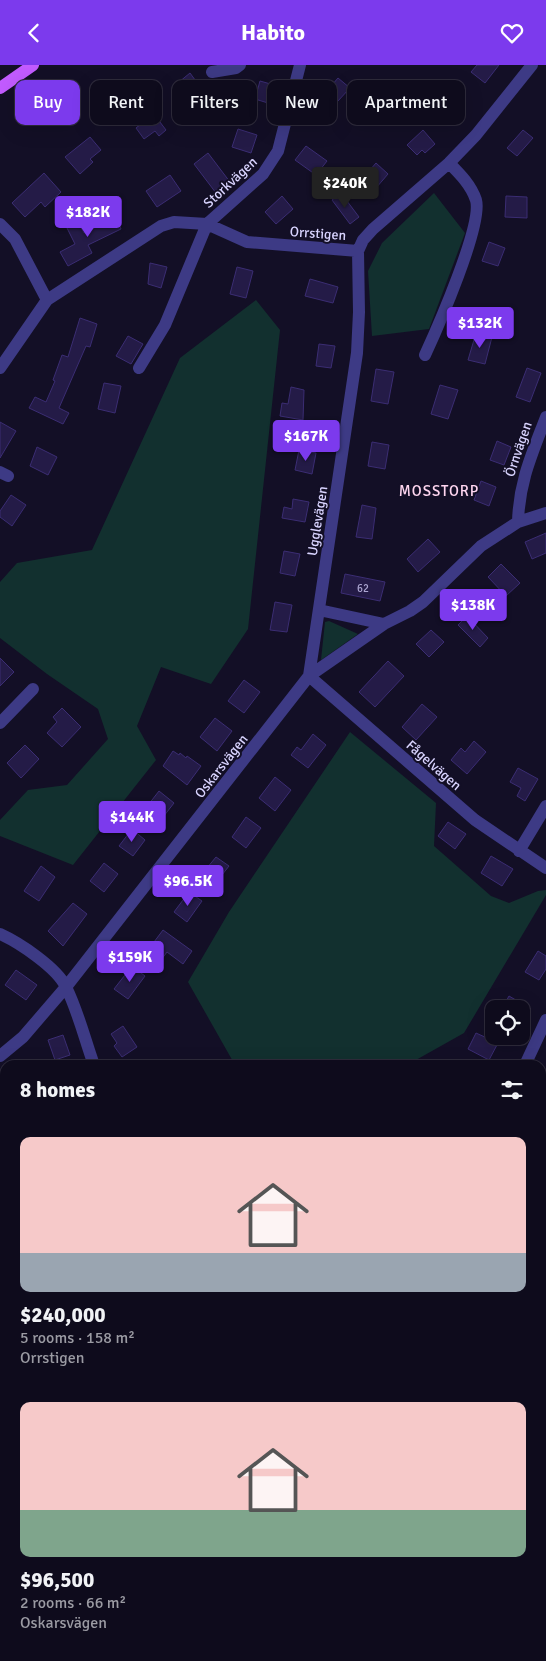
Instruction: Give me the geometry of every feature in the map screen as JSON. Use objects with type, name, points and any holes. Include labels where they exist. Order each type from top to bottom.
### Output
[{"type":"main road","points":[[0,88],[33,65]]},
{"type":"street","points":[[212,72],[236,68],[240,65]]},
{"type":"street","name":"Storkvägen","points":[[139,368],[168,319],[206,224],[263,174],[273,161],[278,151],[300,65]]},
{"type":"street","name":"Orrstigen","points":[[47,300],[161,226],[174,221],[206,224],[247,242],[358,251],[363,240],[373,229],[449,163],[476,135],[532,65]]},
{"type":"street","points":[[425,355],[466,250],[477,212],[476,201],[469,187],[449,163]]},
{"type":"street","points":[[0,225],[17,242],[47,300],[0,368]]},
{"type":"street","name":"Ugglevägen","points":[[309,676],[357,353],[359,312],[358,251]]},
{"type":"street","name":"Örnvägen","points":[[518,522],[520,491],[524,474],[546,417]]},
{"type":"street","name":"Oskarsvägen","points":[[0,1056],[23,1037],[66,987],[309,676],[384,624],[423,602],[481,546],[518,522],[546,513]]},
{"type":"street","points":[[319,610],[384,624]]},
{"type":"street","name":"Fågelvägen","points":[[309,676],[475,820],[546,868]]},
{"type":"street","points":[[0,723],[33,689]]},
{"type":"street","points":[[519,851],[546,807]]},
{"type":"street","points":[[0,934],[14,940],[59,976],[66,987],[92,1060]]},
{"type":"street","points":[[526,1060],[546,1020]]},
{"type":"green space","points":[[434,193],[465,233],[429,329],[372,336],[368,271],[382,243]]},
{"type":"green space","points":[[256,300],[280,330],[248,629],[211,684],[161,667],[137,726],[156,760],[73,865],[0,836],[0,820],[28,790],[67,785],[108,739],[98,709],[47,674],[0,638],[0,582],[17,563],[92,550],[180,358]]},
{"type":"green space","points":[[329,621],[358,634],[321,660],[325,622]]},
{"type":"green space","points":[[350,732],[436,803],[434,846],[491,896],[509,903],[538,891],[546,890],[546,895],[464,1033],[416,1060],[232,1060],[188,982],[229,912]]},
{"type":"building","points":[[477,65],[499,65],[485,83],[471,72]]},
{"type":"building","points":[[190,73],[195,80],[182,80]]},
{"type":"building","points":[[338,78],[347,86],[347,91],[337,102],[337,80]]},
{"type":"building","points":[[260,81],[267,83],[267,103],[257,100]]},
{"type":"building","points":[[140,125],[162,125],[166,130],[159,136],[155,131],[144,139],[136,128]]},
{"type":"building","points":[[238,129],[257,135],[251,153],[232,147]]},
{"type":"building","points":[[423,130],[435,144],[425,153],[422,150],[417,155],[407,145]]},
{"type":"building","points":[[523,130],[533,138],[517,156],[507,148]]},
{"type":"building","points":[[90,137],[101,150],[90,159],[93,162],[80,174],[65,157]]},
{"type":"building","points":[[306,146],[327,161],[316,175],[295,160]]},
{"type":"building","points":[[208,153],[230,182],[216,193],[194,164]]},
{"type":"building","points":[[376,163],[388,174],[376,188],[363,178]]},
{"type":"building","points":[[44,173],[61,192],[45,207],[41,202],[25,217],[12,203]]},
{"type":"building","points":[[170,175],[181,191],[157,207],[146,191]]},
{"type":"building","points":[[341,193],[359,217],[350,224],[332,200]]},
{"type":"building","points":[[282,196],[293,209],[276,224],[265,212]]},
{"type":"building","points":[[506,196],[527,197],[527,218],[505,217]]},
{"type":"building","points":[[114,213],[121,229],[88,245],[92,253],[68,266],[60,252],[75,244],[66,226],[77,220],[84,233],[104,223],[102,219]]},
{"type":"building","points":[[489,242],[505,248],[498,266],[482,261]]},
{"type":"building","points":[[150,263],[167,267],[161,288],[148,284]]},
{"type":"building","points":[[237,267],[253,271],[246,298],[230,294]]},
{"type":"building","points":[[310,279],[338,287],[333,303],[305,296]]},
{"type":"building","points":[[80,318],[97,324],[90,347],[86,346],[59,408],[69,413],[63,424],[29,408],[35,397],[46,402],[55,381],[53,380],[62,355],[68,357]]},
{"type":"building","points":[[476,333],[492,337],[485,364],[468,360]]},
{"type":"building","points":[[128,336],[143,344],[131,364],[116,356]]},
{"type":"building","points":[[319,344],[335,346],[331,368],[316,366]]},
{"type":"building","points":[[527,368],[541,373],[530,402],[516,397]]},
{"type":"building","points":[[376,369],[394,372],[388,404],[371,401]]},
{"type":"building","points":[[104,383],[121,386],[115,413],[98,409]]},
{"type":"building","points":[[440,385],[458,390],[448,419],[431,414]]},
{"type":"building","points":[[291,387],[304,390],[303,420],[280,416],[282,403],[288,404]]},
{"type":"building","points":[[0,422],[16,431],[0,458]]},
{"type":"building","points":[[497,441],[511,447],[504,465],[490,460]]},
{"type":"building","points":[[372,442],[389,445],[385,469],[368,466]]},
{"type":"building","points":[[37,447],[57,457],[48,475],[30,466]]},
{"type":"building","points":[[299,450],[316,453],[312,474],[295,470]]},
{"type":"building","points":[[481,481],[496,487],[489,506],[474,500]]},
{"type":"building","points":[[11,495],[26,505],[12,526],[0,517],[0,511]]},
{"type":"building","points":[[293,499],[309,502],[305,522],[282,518],[284,507],[292,509]]},
{"type":"building","points":[[362,505],[376,508],[372,539],[356,537]]},
{"type":"building","points":[[546,533],[546,553],[532,559],[525,542]]},
{"type":"building","points":[[428,539],[440,552],[418,572],[407,559]]},
{"type":"building","points":[[284,551],[300,554],[295,576],[280,573]]},
{"type":"building","points":[[501,564],[520,583],[506,596],[488,577]]},
{"type":"building","points":[[345,574],[385,582],[380,601],[341,593]]},
{"type":"building","points":[[275,602],[292,605],[287,632],[270,630]]},
{"type":"building","points":[[467,616],[488,638],[480,647],[458,625]]},
{"type":"building","points":[[431,630],[444,642],[429,657],[416,644]]},
{"type":"building","points":[[0,658],[14,672],[0,686]]},
{"type":"building","points":[[388,661],[404,676],[375,707],[359,692]]},
{"type":"building","points":[[244,680],[260,692],[244,713],[228,701]]},
{"type":"building","points":[[422,704],[437,717],[416,740],[402,727]]},
{"type":"building","points":[[62,708],[81,727],[62,747],[47,733],[57,722],[53,717]]},
{"type":"building","points":[[215,718],[232,731],[217,751],[200,737]]},
{"type":"building","points":[[313,734],[326,745],[308,768],[291,755],[297,747],[301,750]]},
{"type":"building","points":[[474,741],[486,752],[467,774],[451,760],[461,748],[465,752]]},
{"type":"building","points":[[25,745],[39,759],[21,778],[7,763]]},
{"type":"building","points":[[173,751],[179,755],[180,753],[186,758],[187,756],[201,766],[187,785],[163,766]]},
{"type":"building","points":[[518,768],[538,779],[525,801],[517,796],[521,788],[510,782]]},
{"type":"building","points":[[275,777],[291,790],[275,811],[259,798]]},
{"type":"building","points":[[159,791],[174,803],[160,821],[145,809]]},
{"type":"building","points":[[246,817],[261,828],[246,848],[232,837]]},
{"type":"building","points":[[448,822],[466,834],[455,849],[438,836]]},
{"type":"building","points":[[132,829],[145,840],[133,856],[119,846]]},
{"type":"building","points":[[491,856],[513,869],[502,886],[481,873]]},
{"type":"building","points":[[216,857],[229,866],[215,884],[202,874]]},
{"type":"building","points":[[104,863],[118,874],[104,892],[90,881]]},
{"type":"building","points":[[41,866],[55,877],[39,901],[24,891]]},
{"type":"building","points":[[189,892],[202,901],[187,922],[174,912]]},
{"type":"building","points":[[73,903],[87,914],[63,946],[48,931]]},
{"type":"building","points":[[163,930],[192,951],[183,964],[167,952],[161,960],[148,950]]},
{"type":"building","points":[[538,951],[546,956],[546,969],[539,980],[525,972]]},
{"type":"building","points":[[132,966],[145,976],[128,999],[114,989]]},
{"type":"building","points":[[16,970],[37,985],[26,1000],[5,985]]},
{"type":"building","points":[[509,996],[516,1000],[507,1000]]},
{"type":"building","points":[[123,1026],[137,1047],[122,1057],[114,1046],[117,1043],[111,1034]]},
{"type":"building","points":[[476,1033],[485,1037],[485,1045],[497,1045],[489,1060],[468,1049]]},
{"type":"building","points":[[63,1035],[70,1055],[55,1060],[48,1040]]},
{"type":"district","name":"MOSSTORP","points":[[439,491]]}]
